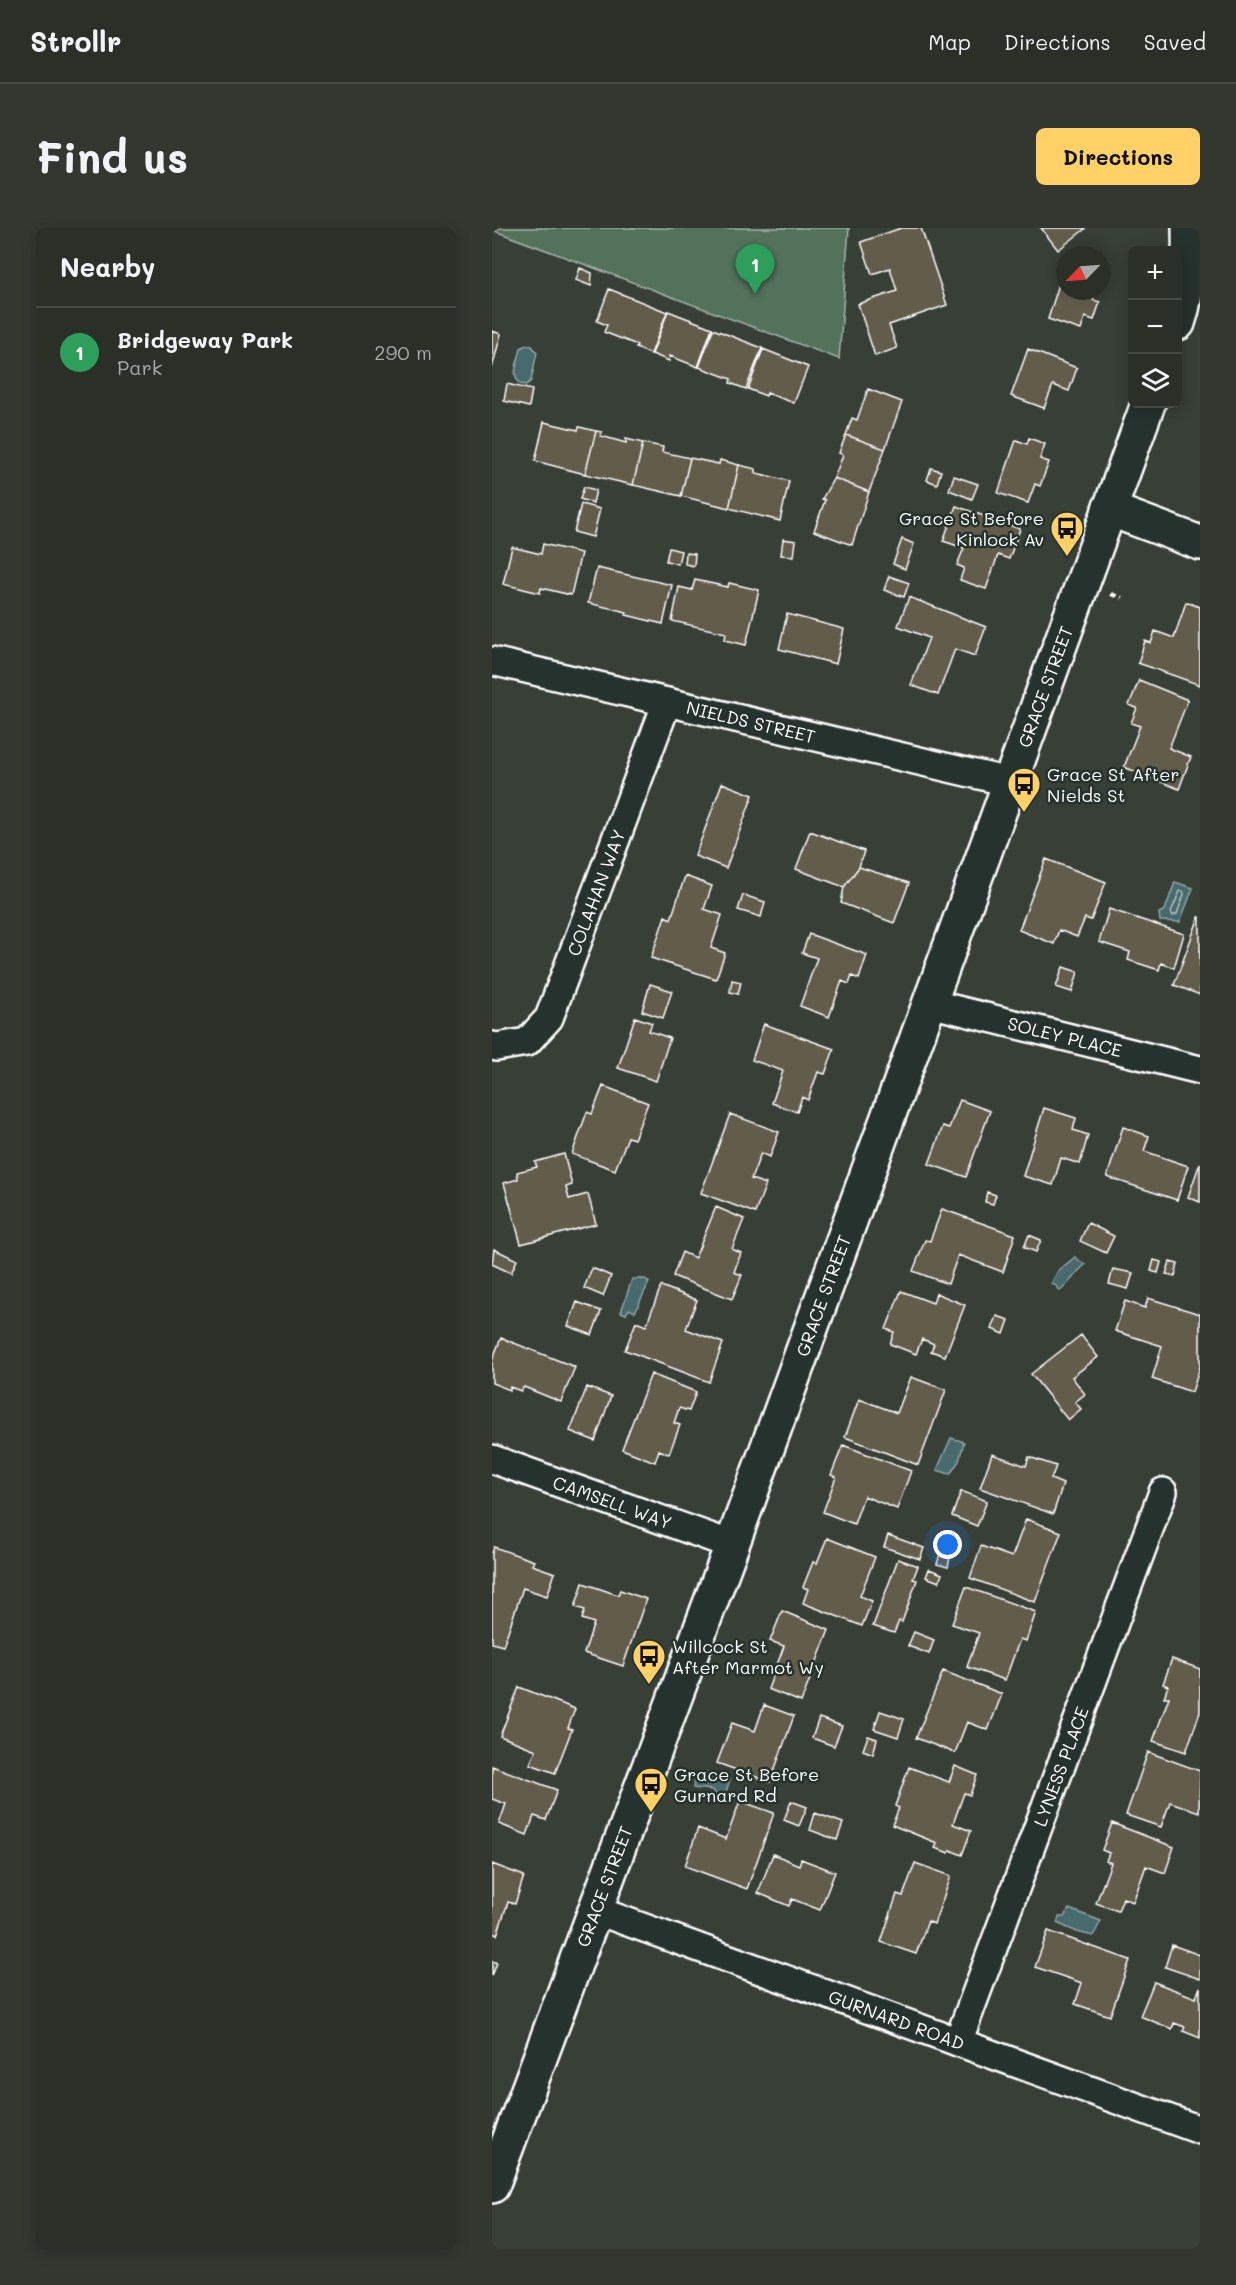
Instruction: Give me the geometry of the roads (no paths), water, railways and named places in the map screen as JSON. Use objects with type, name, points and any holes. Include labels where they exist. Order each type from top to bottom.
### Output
[{"type":"street","points":[[1182,311],[1190,249],[1190,228]]},
{"type":"street","name":"GRACE STREET","points":[[492,2186],[732,1545],[1147,408]]},
{"type":"street","points":[[1109,509],[1200,543]]},
{"type":"street","name":"NIELDS STREET","points":[[492,662],[1010,782]]},
{"type":"street","name":"COLAHAN WAY","points":[[492,1046],[527,1042],[549,1018],[667,702]]},
{"type":"street","name":"SOLEY PLACE","points":[[929,1003],[1200,1070]]},
{"type":"street","name":"CAMSELL WAY","points":[[492,1459],[732,1545]]},
{"type":"street","name":"LYNESS PLACE","points":[[958,2042],[1163,1492]]},
{"type":"street","name":"GURNARD ROAD","points":[[595,1910],[1200,2130]]},
{"type":"water","points":[[526,345],[532,346],[537,352],[531,381],[526,385],[520,384],[515,371],[521,348]]},
{"type":"water","points":[[1175,882],[1193,888],[1180,922],[1160,921],[1159,913],[1165,910]]},
{"type":"water","points":[[1075,1257],[1085,1265],[1060,1291],[1057,1286],[1051,1284],[1058,1271]]},
{"type":"water","points":[[632,1279],[645,1279],[649,1282],[635,1312],[629,1309],[626,1314],[621,1312]]},
{"type":"water","points":[[951,1438],[964,1442],[959,1461],[950,1474],[937,1470]]},
{"type":"water","points":[[704,1772],[730,1779],[725,1795],[716,1795],[713,1790],[693,1788],[695,1779]]},
{"type":"water","points":[[1069,1909],[1101,1921],[1093,1936],[1057,1923],[1059,1917],[1065,1917]]},
{"type":"place","name":"Bridgeway Park","points":[[755,294]]},
{"type":"place","name":"Grace St Before Kinlock Av","points":[[1067,557]]},
{"type":"place","name":"Grace St After Nields St","points":[[1024,813]]},
{"type":"place","name":"Willcock St After Marmot Wy","points":[[649,1685]]},
{"type":"place","name":"Grace St Before Gurnard Rd","points":[[651,1813]]}]
